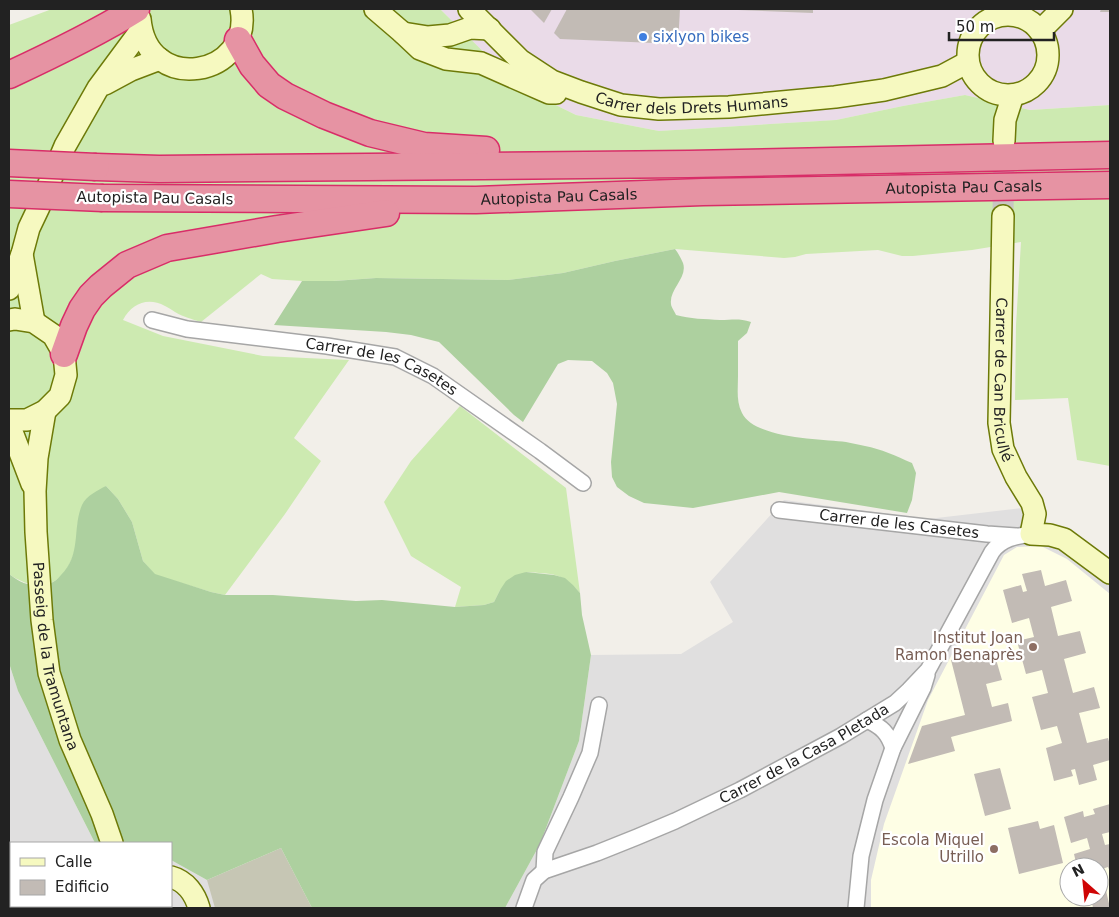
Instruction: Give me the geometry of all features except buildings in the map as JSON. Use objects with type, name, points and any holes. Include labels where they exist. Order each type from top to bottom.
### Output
[{"type":"highway","points":[[9,74],[111,24],[139,19]]},
{"type":"highway","points":[[238,40],[252,65],[268,85],[285,96],[324,115],[370,132],[424,146],[689,164]]},
{"type":"highway","name":"Autopista Pau Casals","points":[[9,163],[159,169],[689,164],[1110,155]]},
{"type":"highway","name":"Autopista Pau Casals","points":[[9,194],[103,198],[476,200],[703,192],[1110,185]]},
{"type":"highway","points":[[64,354],[74,326],[91,296],[127,265],[167,248],[277,228],[476,200]]},
{"type":"street","points":[[9,289],[22,254],[28,228],[65,146],[139,19],[142,9]]},
{"type":"street","points":[[376,9],[420,49],[446,59],[481,63],[549,93],[581,92]]},
{"type":"street","points":[[450,36],[463,20],[468,9]]},
{"type":"street","name":"Carrer dels Drets Humans","points":[[468,9],[520,60],[552,81],[621,104],[658,109],[729,107],[835,97],[884,90],[972,71]]},
{"type":"street","points":[[1040,31],[1062,9]]},
{"type":"street","points":[[139,19],[148,46],[160,59],[176,68],[194,70],[212,65],[227,55],[238,40],[242,22],[242,10]]},
{"type":"street","points":[[1030,13],[1033,23],[1040,31],[1048,48],[1048,63],[1038,82],[1028,90],[1004,94],[988,90],[972,71],[968,45],[981,24],[1001,15],[1030,13]]},
{"type":"street","points":[[403,33],[428,37],[450,36],[470,28],[490,29]]},
{"type":"street","points":[[98,88],[131,70],[160,59]]},
{"type":"street","points":[[1004,94],[1004,141]]},
{"type":"street","name":"Carrer de Can Bricullé","points":[[1003,216],[999,423],[1003,449],[1016,477],[1032,503],[1035,514],[1025,535]]},
{"type":"street","points":[[22,254],[34,322]]},
{"type":"street","points":[[9,320],[34,322],[52,335],[64,354],[66,375],[60,396],[45,411],[27,420],[9,420]]},
{"type":"street","name":"Carrer de les Casetes","points":[[152,320],[186,329],[327,346],[395,357],[433,376],[583,483]]},
{"type":"street","name":"Passeig de la Tramuntana","points":[[45,411],[37,458],[35,491],[42,620],[49,673],[70,740],[102,814],[112,842]]},
{"type":"street","name":"Passeig de la Tramuntana","points":[[9,424],[35,491]]},
{"type":"street","name":"Carrer de les Casetes","points":[[779,510],[986,534],[1025,535]]},
{"type":"street","points":[[1025,535],[1050,535],[1064,539],[1110,573]]},
{"type":"street","name":"Carrer de la Casa Pletada","points":[[544,871],[597,853],[675,821],[778,770],[841,736],[895,703],[928,670],[996,546],[1025,535]]},
{"type":"street","points":[[856,908],[860,856],[875,800],[893,748],[923,688],[928,670]]},
{"type":"street","points":[[524,908],[534,880],[544,871],[545,852],[590,753],[599,705]]},
{"type":"street","points":[[867,720],[887,734],[893,748]]},
{"type":"street","name":"Passeig de la Tramuntana","points":[[102,814],[124,842]]},
{"type":"street","points":[[172,878],[188,887],[196,898],[199,908]]},
{"type":"shaded area","points":[[440,9],[1110,9],[1110,105],[1030,110],[965,95],[836,120],[659,131],[576,115],[519,87]]},
{"type":"shaded area","points":[[784,500],[928,519],[1022,508],[1110,558],[1110,908],[505,908],[540,844],[579,741],[591,655],[681,654],[733,622],[710,582]]},
{"type":"shaded area","name":"Institut Joan Ramon Benaprès","points":[[1041,546],[1067,559],[1110,594],[1110,908],[871,908],[871,880],[884,824],[928,700],[1004,555],[1017,547]]},
{"type":"shaded area","points":[[9,663],[18,691],[94,842],[10,842],[10,907],[172,907],[172,861],[207,880],[312,908],[9,908]]},
{"type":"shaded area","points":[[281,848],[312,908],[215,908],[207,880]]},
{"type":"green space","points":[[52,9],[440,9],[519,87],[576,115],[659,131],[836,120],[965,95],[1030,110],[1110,105],[1110,466],[1077,460],[1068,398],[1015,400],[1016,325],[1021,242],[972,250],[913,256],[902,256],[878,250],[806,254],[784,258],[675,249],[563,273],[508,280],[376,278],[302,281],[272,279],[261,274],[201,322],[184,317],[159,303],[153,302],[141,303],[131,309],[123,320],[163,336],[263,356],[349,360],[294,438],[321,461],[285,514],[225,595],[155,575],[143,561],[132,522],[118,499],[106,486],[79,519],[77,542],[72,558],[67,569],[60,577],[43,585],[32,585],[21,581],[9,574],[9,25]]},
{"type":"green space","points":[[675,249],[684,268],[671,299],[671,305],[676,315],[698,319],[751,322],[747,333],[738,341],[738,399],[742,413],[749,422],[774,433],[871,447],[912,463],[916,473],[912,500],[907,513],[779,492],[693,508],[644,503],[629,496],[617,487],[612,477],[611,462],[617,404],[613,383],[607,373],[592,361],[568,360],[558,364],[523,422],[439,342],[411,335],[386,332],[274,325],[302,281],[376,278],[508,280],[563,273]]},
{"type":"green space","points":[[460,406],[566,488],[580,593],[568,581],[556,575],[526,572],[500,590],[494,602],[484,605],[455,607],[461,587],[411,556],[384,502],[411,461]]},
{"type":"green space","points":[[106,486],[118,499],[132,522],[143,561],[155,574],[225,595],[273,595],[356,601],[382,600],[455,607],[484,605],[494,602],[506,581],[515,575],[526,572],[565,578],[573,585],[580,593],[582,615],[591,655],[579,741],[540,844],[505,908],[312,908],[281,848],[207,880],[172,861],[172,842],[94,842],[18,691],[9,663],[9,574],[31,585],[48,584],[57,579],[68,567],[72,558],[77,523],[82,505],[96,491]]},
{"type":"tunnel","points":[[1003,216],[1004,141]]},
{"type":"place","name":"sixlyon bikes","points":[[643,37]]},
{"type":"place","name":"Institut Joan Ramon Benaprès","points":[[1033,647]]},
{"type":"place","name":"Escola Miquel Utrillo","points":[[994,849]]}]
